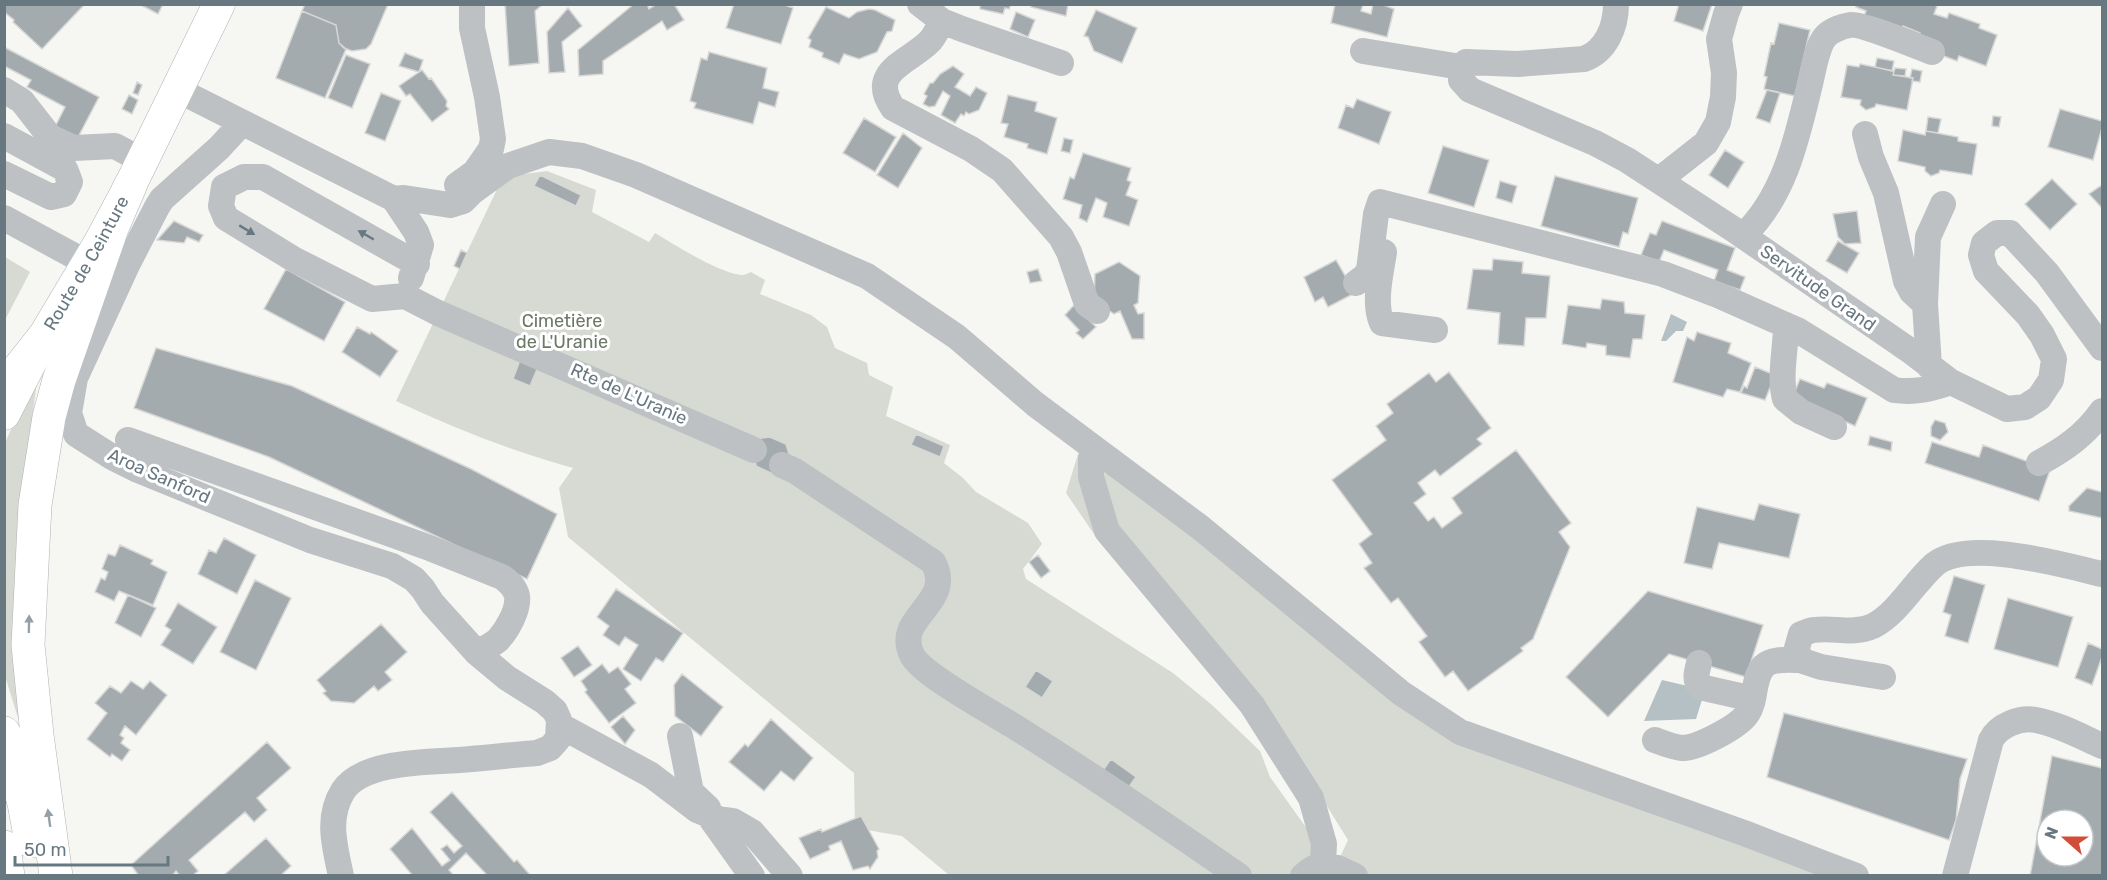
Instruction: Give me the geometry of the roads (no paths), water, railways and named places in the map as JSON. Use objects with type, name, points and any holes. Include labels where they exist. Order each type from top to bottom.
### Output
[{"type":"highway","points":[[56,876],[36,735],[28,645],[35,505],[50,417],[59,380],[112,228],[137,173]]},
{"type":"highway","points":[[4,393],[13,376],[43,338]]},
{"type":"highway","points":[[4,733],[24,803],[37,876]]},
{"type":"highway","points":[[4,847],[8,876]]},
{"type":"main road","name":"Route de Ceinture","points":[[4,414],[43,338],[137,173],[219,4]]},
{"type":"street","points":[[429,202],[475,172],[491,149],[493,139],[487,97],[472,28],[472,4]]},
{"type":"street","points":[[920,4],[942,21],[1061,63]]},
{"type":"street","points":[[1363,51],[1461,67],[1466,62],[1472,61],[1518,63],[1584,59],[1594,56],[1609,37],[1616,14],[1616,4]]},
{"type":"street","points":[[1659,180],[1706,143],[1718,122],[1723,97],[1724,74],[1719,39],[1730,4]]},
{"type":"street","points":[[942,21],[931,40],[890,72],[885,90],[888,100],[893,108],[970,149],[1002,170],[1061,237],[1069,252],[1087,304],[1097,312]]},
{"type":"street","points":[[1743,236],[1757,223],[1785,175],[1794,150],[1816,58],[1825,36],[1836,29],[1853,24],[1932,52]]},
{"type":"street","name":"Servitude Grand","points":[[1461,67],[1461,80],[1470,90],[1595,143],[1659,180],[1951,382],[2007,409],[2025,407],[2039,398],[2051,380],[2054,359],[2042,335],[2028,315],[1986,271],[1981,255],[1984,243],[1997,233],[2010,233],[2047,273],[2103,348]]},
{"type":"street","points":[[4,90],[22,101],[50,137],[74,148],[115,146],[137,173]]},
{"type":"street","points":[[178,90],[394,199],[416,232],[421,245],[417,264],[405,296],[372,299],[294,260],[226,218],[221,206],[224,187],[244,177],[263,177],[417,264]]},
{"type":"street","name":"Aroa Sanford","points":[[242,123],[219,148],[162,199],[157,207],[127,265],[75,378],[69,413],[76,434],[112,457],[138,470],[310,540],[404,572],[423,589],[432,603],[477,653],[516,685],[545,702],[555,711],[559,725]]},
{"type":"street","points":[[1866,134],[1871,157],[1886,193],[1906,280],[1912,292],[1925,304]]},
{"type":"street","points":[[4,135],[65,169],[70,182],[64,194],[51,197],[4,174]]},
{"type":"street","points":[[394,199],[404,198],[450,205],[463,201],[508,166],[549,152],[582,156],[636,175],[867,276],[957,337],[1035,404],[1201,528],[1401,693],[1460,732],[1744,833],[1856,876]]},
{"type":"street","points":[[1356,283],[1369,270],[1376,214],[1380,202],[1663,274],[1786,325],[1894,390],[1908,392],[1928,390],[1951,382]]},
{"type":"street","points":[[1929,366],[1925,304],[1928,237],[1943,204]]},
{"type":"street","points":[[1395,205],[1388,224],[1379,316],[1382,323],[1388,325],[1435,330]]},
{"type":"street","points":[[4,218],[87,263]]},
{"type":"street","name":"Rte de L'Uranie","points":[[405,296],[438,313],[753,450]]},
{"type":"street","points":[[1786,325],[1782,380],[1785,399],[1802,412],[1834,427]]},
{"type":"street","points":[[2039,463],[2066,449],[2091,427],[2103,411]]},
{"type":"street","points":[[128,440],[427,547],[502,577],[512,584],[517,596],[516,608],[509,625],[497,641],[477,653]]},
{"type":"street","points":[[1094,449],[1091,459],[1091,477],[1107,531],[1252,705],[1311,798],[1324,844],[1313,869],[1355,876]]},
{"type":"street","points":[[782,465],[795,471],[933,562],[939,572],[939,587],[914,623],[908,637],[912,656],[919,664],[959,693],[1066,760],[1239,876]]},
{"type":"street","points":[[1800,660],[1797,648],[1801,634],[1814,630],[1855,631],[1874,625],[1901,602],[1942,558],[1978,552],[2008,555],[2103,574]]},
{"type":"street","points":[[1655,740],[1682,748],[1702,742],[1724,731],[1748,714],[1760,672],[1765,664],[1772,661],[1800,660],[1821,667],[1883,677]]},
{"type":"street","points":[[1699,663],[1696,676],[1700,687],[1753,699]]},
{"type":"street","points":[[1955,876],[1991,740],[2006,724],[2035,720],[2103,746]]},
{"type":"street","points":[[340,876],[333,824],[338,801],[344,789],[353,781],[366,773],[421,761],[537,753],[550,748],[558,739],[559,725],[651,775],[697,810],[733,821],[752,832],[790,876]]},
{"type":"street","points":[[680,736],[691,792],[713,816],[752,876]]},
{"type":"park label","name":"Cimetière de L'Uranie","points":[[562,331]]}]
